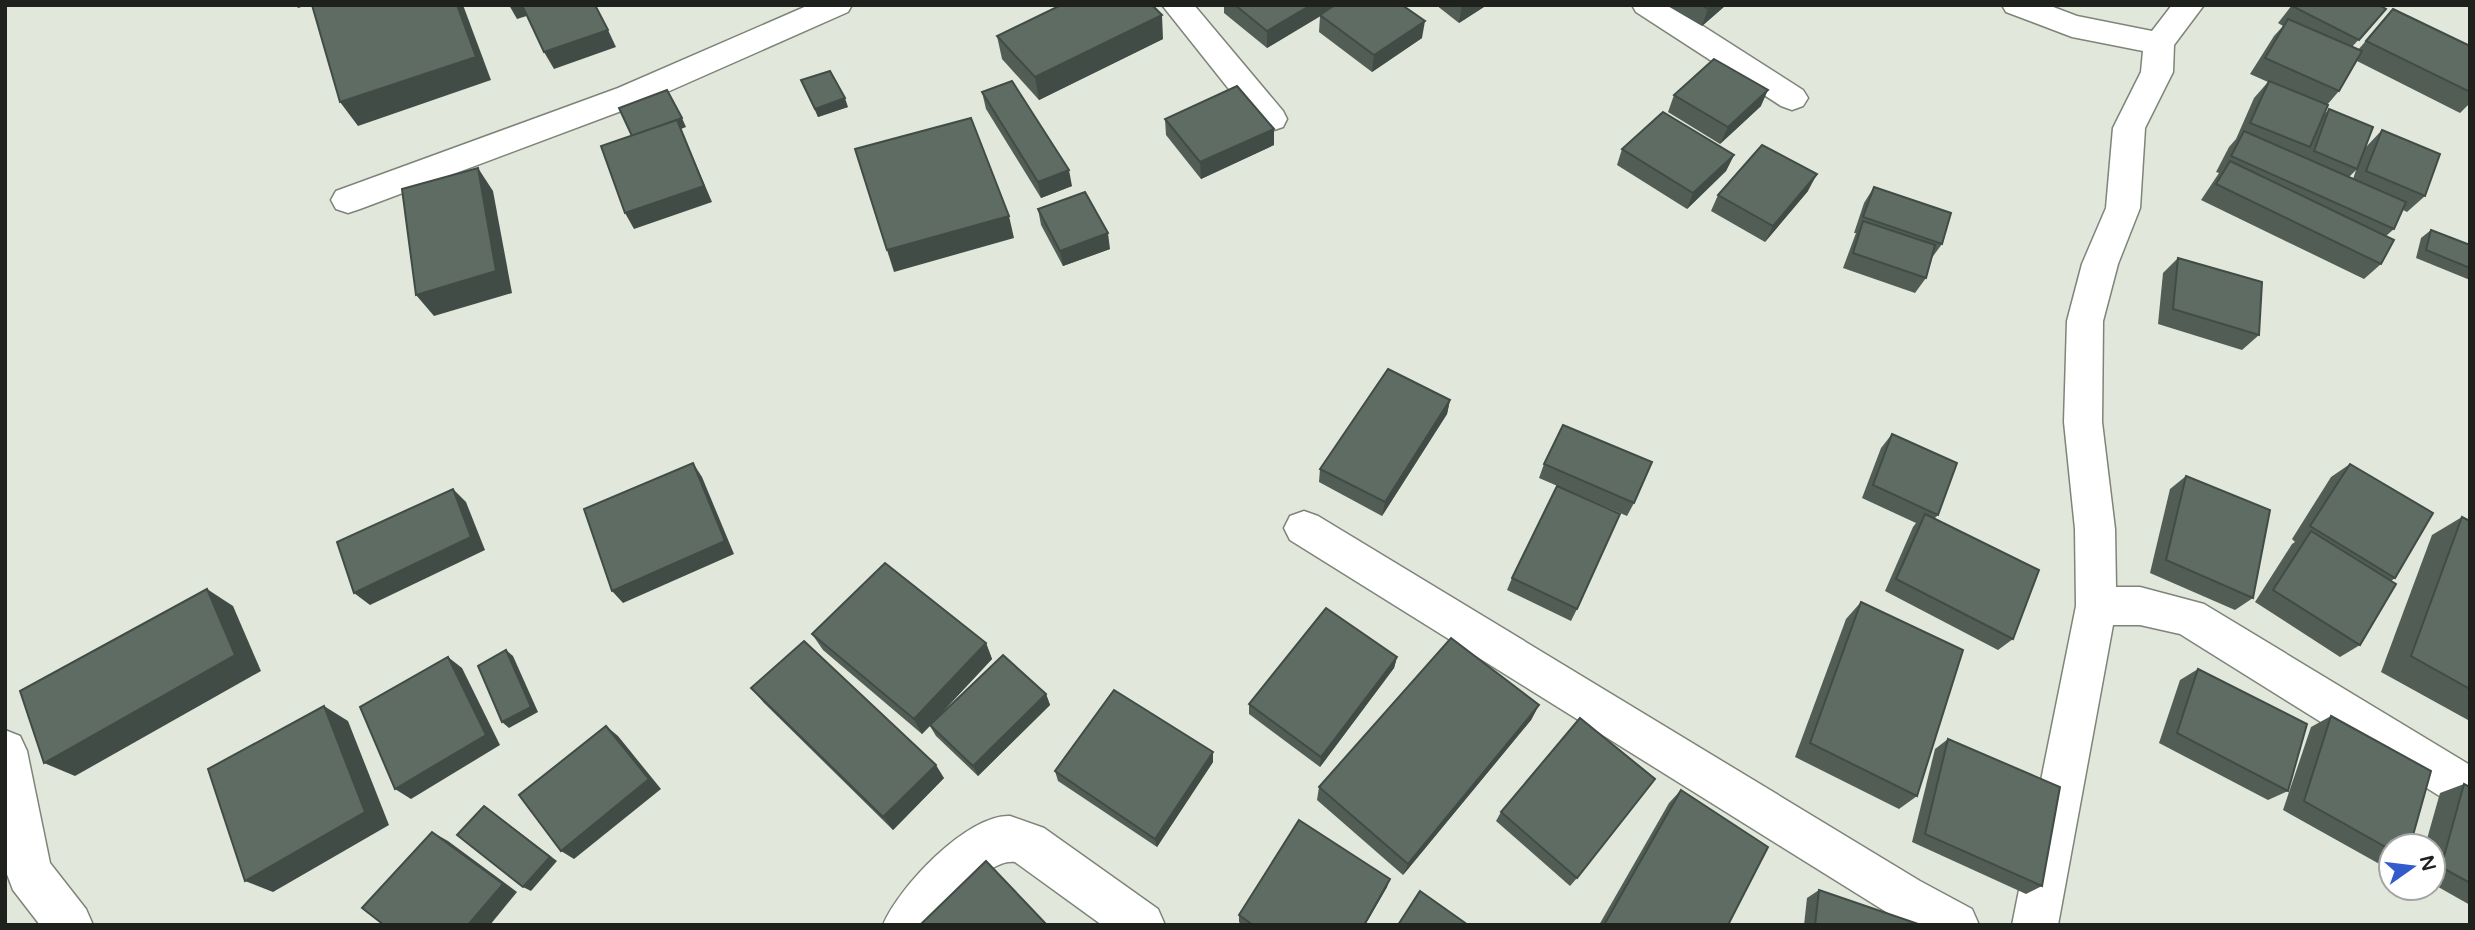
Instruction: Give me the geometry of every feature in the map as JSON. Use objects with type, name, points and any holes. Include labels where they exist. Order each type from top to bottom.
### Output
[{"type":"street","points":[[348,200],[629,96],[837,5]]},
{"type":"street","points":[[1177,5],[1271,119]]},
{"type":"street","points":[[1647,5],[1792,97]]},
{"type":"street","points":[[2017,5],[2072,26],[2160,43]]},
{"type":"street","points":[[2035,925],[2096,606],[2095,529],[2083,422],[2085,321],[2100,264],[2123,208],[2129,128],[2157,72],[2160,43],[2189,5]]},
{"type":"street","points":[[1304,528],[1904,897],[1956,925]]},
{"type":"street","points":[[2096,606],[2140,606],[2189,617],[2470,790]]},
{"type":"street","points":[[5,751],[30,874],[70,925]]},
{"type":"street","points":[[906,925],[967,861],[992,841],[1015,838],[1028,844],[1142,925]]},
{"type":"building","points":[[312,5],[457,5],[476,57],[340,102]]},
{"type":"building","points":[[522,5],[595,5],[608,30],[544,52]]},
{"type":"building","points":[[1061,5],[1152,5],[1162,15],[1035,77],[997,36]]},
{"type":"building","points":[[1235,5],[1311,5],[1267,31]]},
{"type":"building","points":[[1335,5],[1402,5],[1425,21],[1374,55],[1320,15]]},
{"type":"building","points":[[2292,5],[2379,5],[2386,9],[2359,40]]},
{"type":"building","points":[[2393,9],[2470,46],[2470,92],[2366,41]]},
{"type":"building","points":[[2288,19],[2362,51],[2339,91],[2265,58]]},
{"type":"building","points":[[1714,59],[1768,90],[1728,127],[1674,95]]},
{"type":"building","points":[[830,71],[845,98],[815,109],[801,80]]},
{"type":"building","points":[[1012,81],[1069,170],[1038,182],[982,92]]},
{"type":"building","points":[[2269,81],[2328,105],[2310,147],[2250,123]]},
{"type":"building","points":[[1237,86],[1274,129],[1200,162],[1165,119]]},
{"type":"building","points":[[667,90],[682,118],[632,136],[619,108]]},
{"type":"building","points":[[2329,109],[2373,127],[2357,169],[2314,151]]},
{"type":"building","points":[[1663,112],[1734,155],[1693,193],[1622,149]]},
{"type":"building","points":[[971,118],[1009,216],[887,250],[855,149]]},
{"type":"building","points":[[677,120],[704,186],[625,213],[601,146]]},
{"type":"building","points":[[2382,130],[2440,154],[2425,196],[2366,171]]},
{"type":"building","points":[[2244,131],[2406,202],[2394,229],[2231,156]]},
{"type":"building","points":[[1762,145],[1817,174],[1773,226],[1718,195]]},
{"type":"building","points":[[2230,161],[2394,240],[2381,264],[2216,184]]},
{"type":"building","points":[[478,168],[496,271],[416,295],[402,189]]},
{"type":"building","points":[[1874,187],[1951,213],[1942,244],[1863,217]]},
{"type":"building","points":[[1085,192],[1108,233],[1060,251],[1038,209]]},
{"type":"building","points":[[1863,221],[1935,245],[1926,278],[1853,253]]},
{"type":"building","points":[[2431,230],[2470,245],[2470,268],[2426,250]]},
{"type":"building","points":[[2178,258],[2262,282],[2259,335],[2173,309]]},
{"type":"building","points":[[1388,369],[1450,400],[1385,502],[1320,469]]},
{"type":"building","points":[[1563,425],[1652,462],[1634,503],[1544,464]]},
{"type":"building","points":[[1892,434],[1957,463],[1938,515],[1873,485]]},
{"type":"building","points":[[693,463],[725,541],[612,591],[584,509]]},
{"type":"building","points":[[2350,464],[2433,513],[2395,578],[2310,526]]},
{"type":"building","points":[[2186,476],[2270,510],[2253,598],[2166,560]]},
{"type":"building","points":[[1557,486],[1620,514],[1577,609],[1512,578]]},
{"type":"building","points":[[453,489],[471,537],[354,593],[337,542]]},
{"type":"building","points":[[1925,514],[2039,570],[2013,639],[1896,579]]},
{"type":"building","points":[[2462,517],[2470,521],[2470,689],[2411,656]]},
{"type":"building","points":[[2311,531],[2396,584],[2360,645],[2273,590]]},
{"type":"building","points":[[885,563],[986,643],[914,719],[812,634]]},
{"type":"building","points":[[207,589],[235,655],[44,763],[20,691]]},
{"type":"building","points":[[1861,602],[1963,650],[1917,796],[1810,743]]},
{"type":"building","points":[[1326,608],[1397,657],[1321,757],[1249,704]]},
{"type":"building","points":[[1451,638],[1539,705],[1408,864],[1319,787]]},
{"type":"building","points":[[804,641],[936,765],[883,817],[751,688]]},
{"type":"building","points":[[506,650],[531,707],[502,722],[478,666]]},
{"type":"building","points":[[1003,655],[1046,694],[973,766],[930,725]]},
{"type":"building","points":[[448,657],[486,735],[395,789],[360,707]]},
{"type":"building","points":[[2198,669],[2307,724],[2288,791],[2177,733]]},
{"type":"building","points":[[1114,690],[1213,752],[1155,839],[1055,771]]},
{"type":"building","points":[[324,706],[365,812],[245,881],[208,769]]},
{"type":"building","points":[[2331,716],[2431,771],[2414,832],[2377,832],[2377,842],[2304,801]]},
{"type":"building","points":[[1580,718],[1655,779],[1577,878],[1501,812]]},
{"type":"building","points":[[606,726],[649,779],[561,851],[519,795]]},
{"type":"building","points":[[1948,739],[2060,787],[2042,886],[1925,834]]},
{"type":"building","points":[[2464,784],[2470,787],[2470,883],[2447,870],[2447,845]]},
{"type":"building","points":[[1681,790],[1768,847],[1728,925],[1604,925]]},
{"type":"building","points":[[484,806],[550,857],[523,887],[457,835]]},
{"type":"building","points":[[1299,820],[1390,879],[1364,925],[1253,925],[1239,915]]},
{"type":"building","points":[[432,832],[503,884],[468,925],[384,925],[362,908]]},
{"type":"building","points":[[986,861],[1047,925],[920,925]]},
{"type":"building","points":[[1819,890],[1921,925],[1815,925]]},
{"type":"building","points":[[1420,891],[1468,925],[1398,925]]}]
